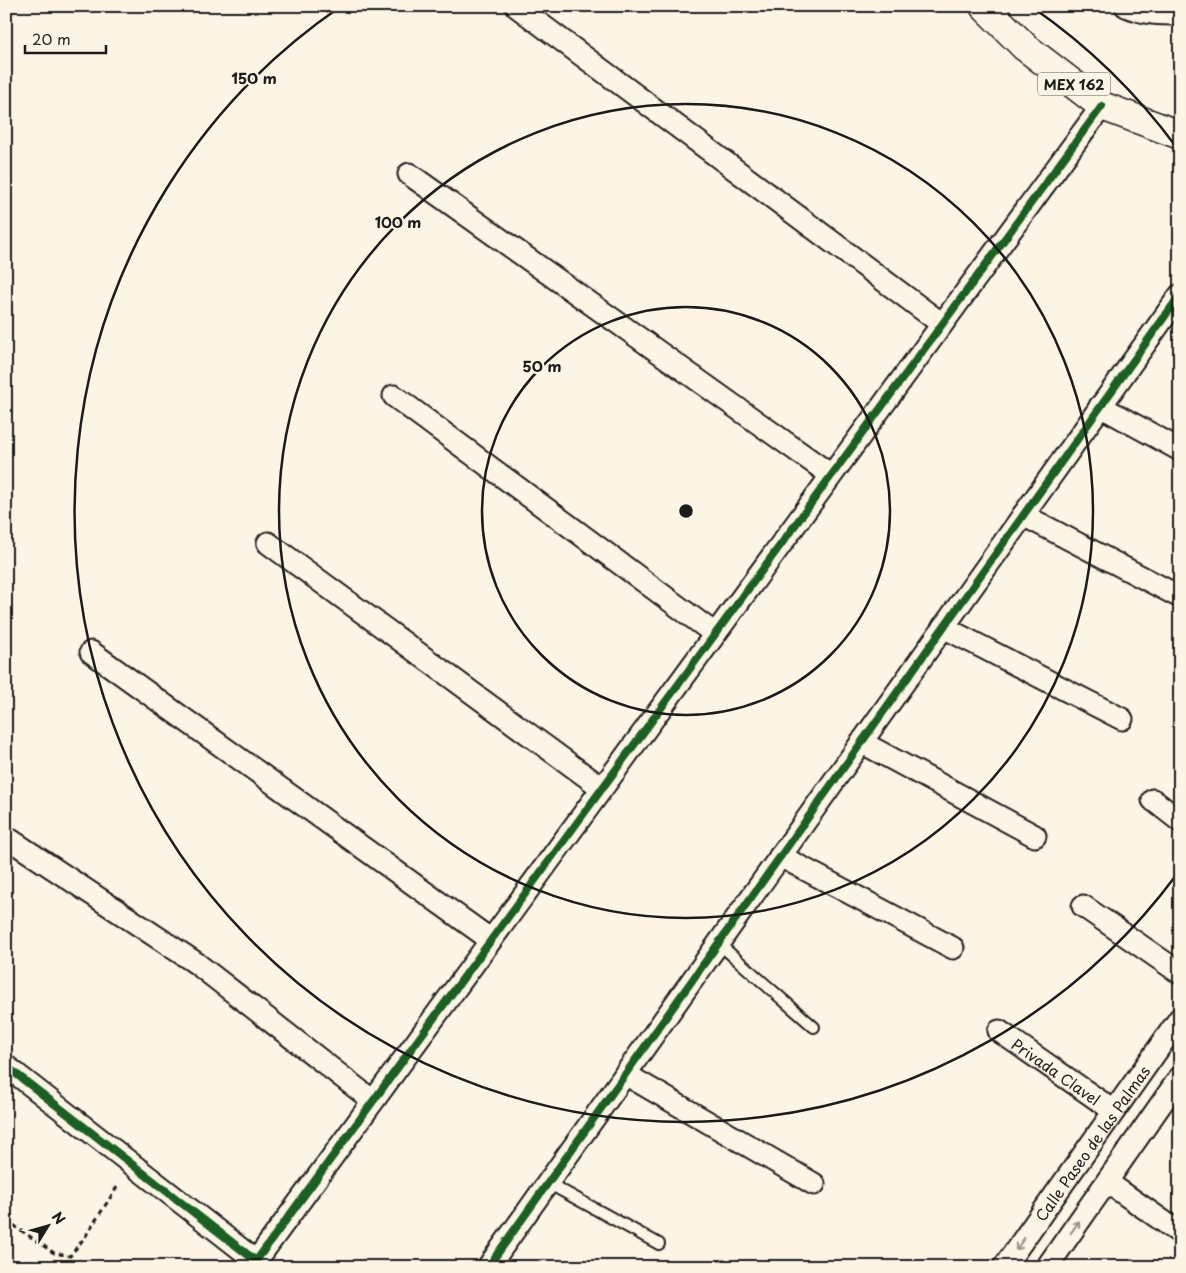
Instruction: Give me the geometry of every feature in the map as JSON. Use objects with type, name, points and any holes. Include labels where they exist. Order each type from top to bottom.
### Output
[{"type":"main road","name":"MEX 162","points":[[984,6],[1025,47],[1102,106],[1180,135]]},
{"type":"street","points":[[516,6],[942,324]]},
{"type":"street","points":[[1126,6],[1133,10],[1156,14],[1180,14]]},
{"type":"street","points":[[6,1066],[256,1261],[1102,106]]},
{"type":"street","points":[[409,174],[831,475]]},
{"type":"street","points":[[488,1267],[1180,295]]},
{"type":"street","points":[[394,396],[715,634]]},
{"type":"street","points":[[1100,406],[1180,450]]},
{"type":"street","points":[[1023,515],[1180,597]]},
{"type":"street","points":[[268,542],[602,788]]},
{"type":"street","points":[[944,626],[1122,719]]},
{"type":"street","points":[[90,652],[491,940]]},
{"type":"street","points":[[861,742],[1035,836]]},
{"type":"street","points":[[1153,800],[1180,821]]},
{"type":"street","points":[[6,837],[196,963],[373,1101]]},
{"type":"street","points":[[780,856],[953,948]]},
{"type":"street","points":[[1083,906],[1180,973]]},
{"type":"street","name":"Calle Paseo de las Palmas","points":[[1004,1267],[1180,1018]]},
{"type":"street","name":"Privada Clavel","points":[[999,1031],[1114,1111]]},
{"type":"street","points":[[625,1074],[814,1184]]},
{"type":"street","points":[[1047,1267],[1180,1077]]},
{"type":"street","points":[[1106,1182],[1180,1233]]},
{"type":"lane","points":[[718,943],[814,1028]]},
{"type":"lane","points":[[548,1183],[658,1244]]},
{"type":"path","points":[[6,1220],[54,1253],[70,1256],[85,1237],[132,1164]]},
{"type":"cycle path","points":[[6,1066],[256,1261],[1102,106]]},
{"type":"cycle path","points":[[488,1267],[1180,295]]}]
